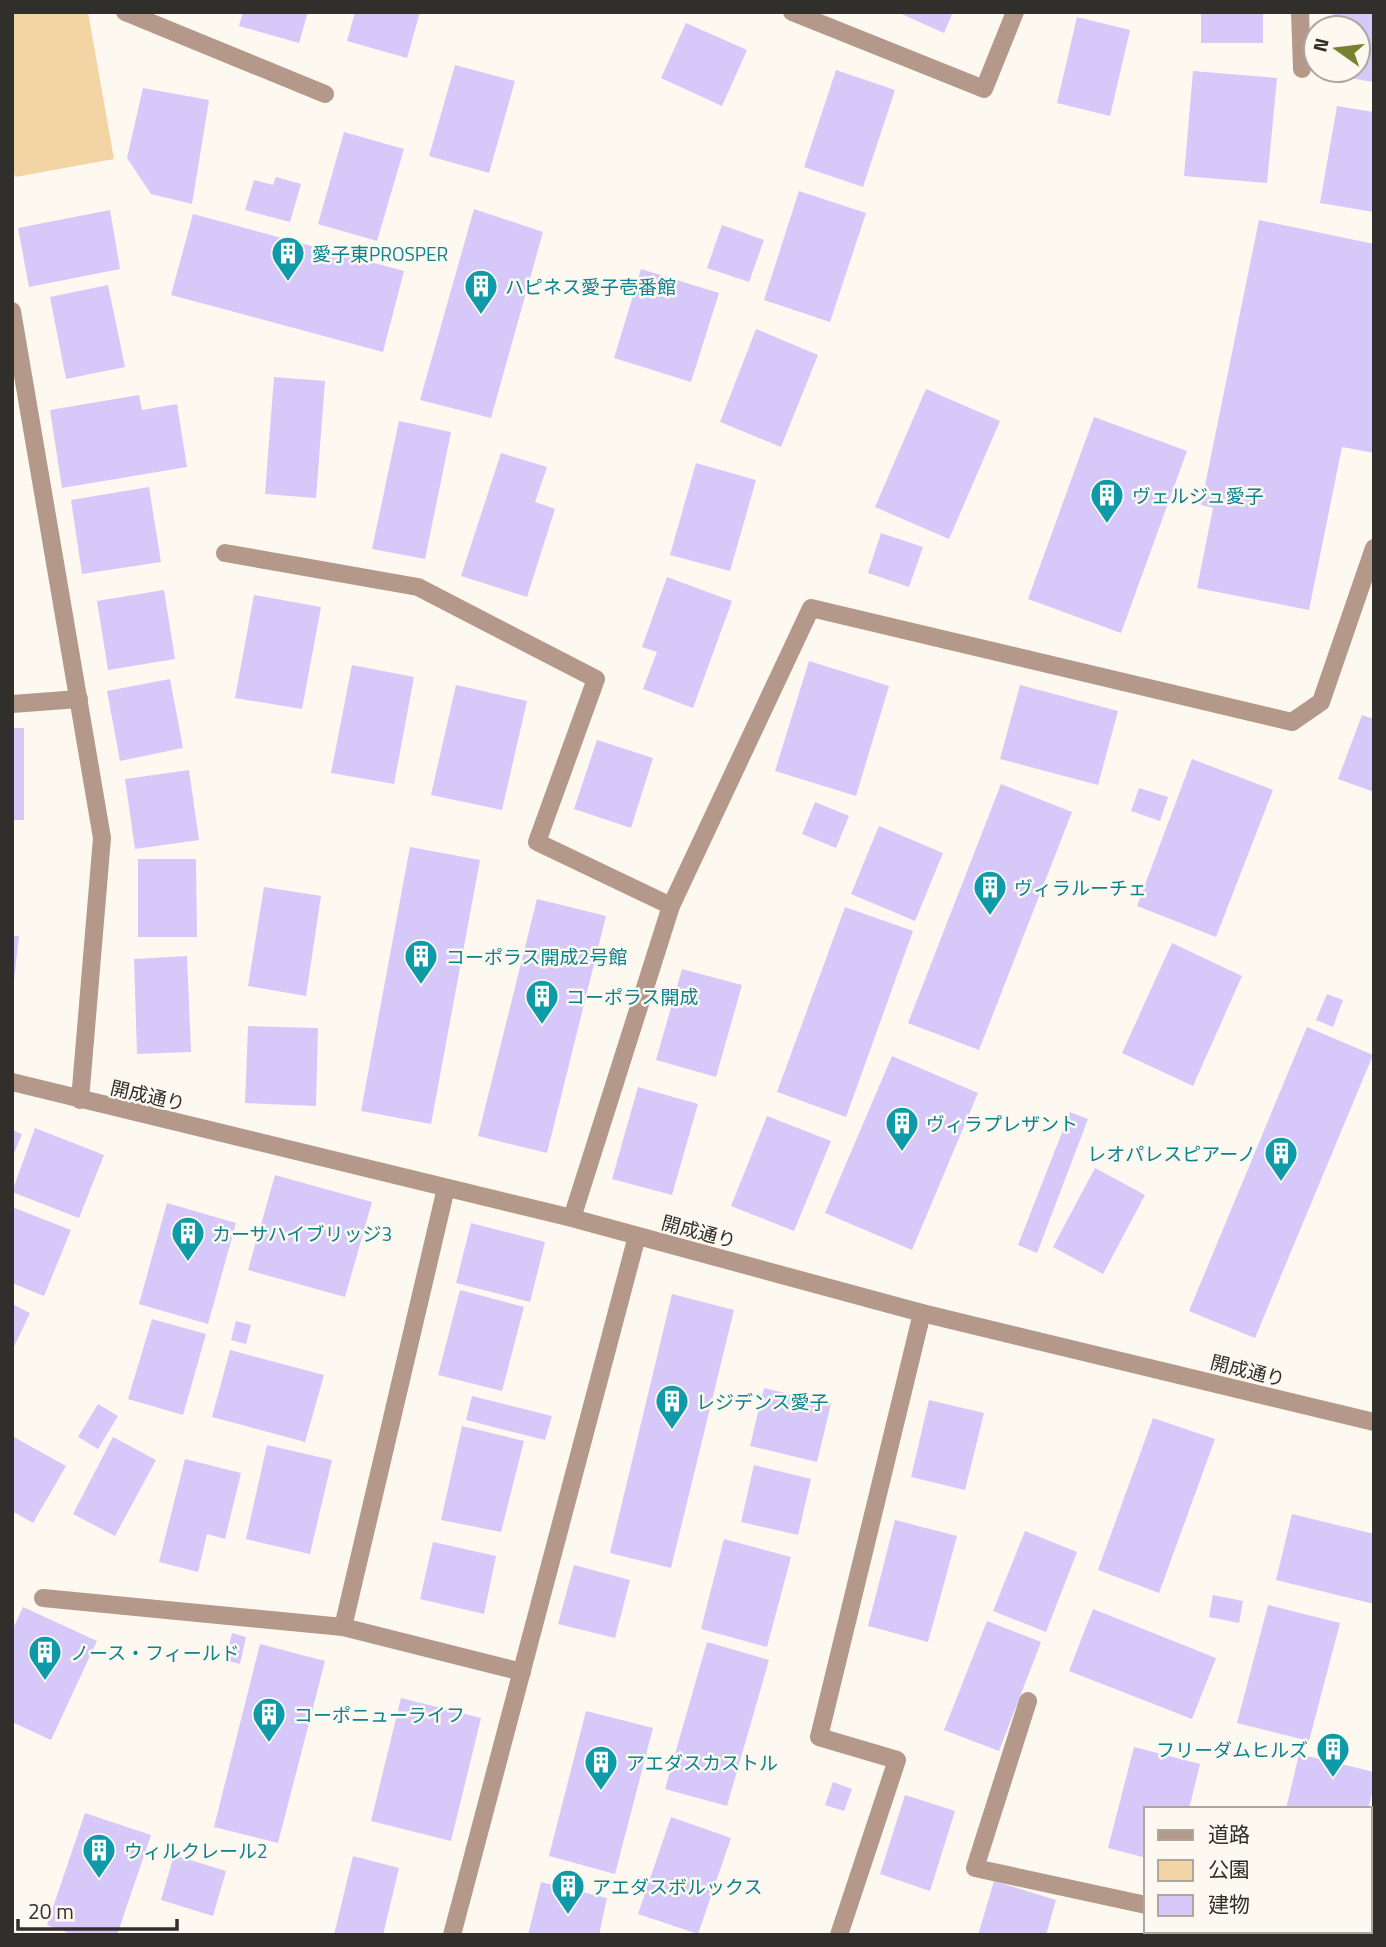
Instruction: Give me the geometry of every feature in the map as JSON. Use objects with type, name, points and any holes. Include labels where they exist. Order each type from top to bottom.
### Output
[{"type":"street","points":[[125,12],[325,94]]},
{"type":"street","points":[[792,12],[984,89],[1015,12]]},
{"type":"street","points":[[1300,12],[1302,50]]},
{"type":"street","points":[[12,311],[102,838],[80,1100]]},
{"type":"street","points":[[572,1218],[671,906],[811,608],[1292,722],[1321,702],[1374,548]]},
{"type":"street","points":[[225,553],[418,587],[596,679],[537,842],[671,906]]},
{"type":"street","points":[[12,704],[79,699]]},
{"type":"street","name":"開成通り","points":[[12,1082],[572,1218],[922,1313],[1374,1422]]},
{"type":"street","points":[[343,1627],[446,1188]]},
{"type":"street","points":[[452,1935],[637,1236]]},
{"type":"street","points":[[839,1935],[897,1760],[819,1737],[922,1313]]},
{"type":"street","points":[[43,1598],[343,1627],[522,1672]]},
{"type":"street","points":[[1028,1701],[975,1868],[1144,1905]]},
{"type":"green space","points":[[12,12],[88,12],[114,159],[15,177],[12,161]]},
{"type":"building","points":[[243,12],[308,12],[299,43],[239,26]]},
{"type":"building","points":[[355,12],[420,12],[407,58],[347,41]]},
{"type":"building","points":[[897,12],[953,12],[944,33]]},
{"type":"building","points":[[1201,12],[1263,12],[1263,43],[1201,43]]},
{"type":"building","points":[[1374,12],[1374,82],[1372,14],[1334,14]]},
{"type":"building","points":[[1077,17],[1130,30],[1110,116],[1057,103]]},
{"type":"building","points":[[686,23],[747,50],[722,106],[661,78]]},
{"type":"building","points":[[455,65],[515,81],[489,173],[429,156]]},
{"type":"building","points":[[836,70],[895,90],[863,187],[804,167]]},
{"type":"building","points":[[1193,71],[1277,78],[1267,183],[1184,176]]},
{"type":"building","points":[[143,88],[209,100],[192,204],[151,194],[127,158]]},
{"type":"building","points":[[1337,106],[1374,112],[1374,212],[1320,203]]},
{"type":"building","points":[[344,132],[404,149],[377,241],[318,224]]},
{"type":"building","points":[[276,177],[301,184],[290,222],[245,210],[254,180],[273,185]]},
{"type":"building","points":[[799,191],[866,213],[830,322],[764,300]]},
{"type":"building","name":"ハピネス愛子壱番館","points":[[474,209],[543,232],[491,418],[420,400]]},
{"type":"building","points":[[110,210],[120,269],[29,287],[18,228]]},
{"type":"building","name":"愛子東PROSPER","points":[[193,214],[404,271],[383,352],[171,295]]},
{"type":"building","points":[[1259,220],[1374,244],[1374,453],[1342,447],[1309,610],[1197,588],[1213,508],[1201,505]]},
{"type":"building","points":[[722,225],[764,240],[749,282],[707,268]]},
{"type":"building","points":[[641,269],[719,293],[691,382],[614,358]]},
{"type":"building","points":[[108,285],[125,367],[66,379],[50,297]]},
{"type":"building","points":[[756,329],[818,355],[781,447],[720,422]]},
{"type":"building","points":[[274,377],[325,381],[316,498],[265,494]]},
{"type":"building","points":[[926,389],[1000,421],[949,539],[875,507]]},
{"type":"building","points":[[139,395],[142,410],[177,404],[187,467],[62,488],[50,410]]},
{"type":"building","name":"ヴェルジュ愛子","points":[[1094,417],[1187,451],[1121,633],[1028,599]]},
{"type":"building","points":[[399,421],[451,432],[425,559],[372,549]]},
{"type":"building","points":[[501,453],[547,467],[535,502],[555,509],[527,597],[461,576]]},
{"type":"building","points":[[696,463],[756,480],[730,571],[670,555]]},
{"type":"building","points":[[149,487],[161,562],[82,574],[71,500]]},
{"type":"building","points":[[881,533],[923,547],[909,587],[868,573]]},
{"type":"building","points":[[667,577],[732,601],[693,708],[643,689],[657,652],[642,647]]},
{"type":"building","points":[[164,590],[175,659],[108,670],[97,601]]},
{"type":"building","points":[[254,595],[321,607],[302,709],[235,698]]},
{"type":"building","points":[[809,661],[889,686],[856,796],[775,771]]},
{"type":"building","points":[[352,665],[414,677],[394,784],[331,773]]},
{"type":"building","points":[[170,679],[183,748],[120,761],[107,691]]},
{"type":"building","points":[[456,685],[527,701],[502,810],[431,795]]},
{"type":"building","points":[[1020,685],[1118,711],[1098,785],[1000,759]]},
{"type":"building","points":[[1362,715],[1374,719],[1374,792],[1338,779]]},
{"type":"building","points":[[12,728],[24,728],[24,820],[12,820]]},
{"type":"building","points":[[597,740],[653,758],[631,828],[574,809]]},
{"type":"building","points":[[1192,759],[1273,790],[1216,937],[1137,906]]},
{"type":"building","points":[[189,770],[199,840],[135,849],[125,779]]},
{"type":"building","name":"ヴィラルーチェ","points":[[1001,784],[1072,812],[979,1050],[908,1023]]},
{"type":"building","points":[[1139,788],[1168,797],[1160,821],[1131,811]]},
{"type":"building","points":[[815,802],[849,816],[836,848],[802,834]]},
{"type":"building","points":[[879,826],[943,853],[915,921],[851,894]]},
{"type":"building","name":"コーポラス開成2号館","points":[[410,847],[480,860],[431,1124],[361,1111]]},
{"type":"building","points":[[138,859],[196,859],[197,937],[138,937]]},
{"type":"building","points":[[264,887],[321,896],[306,996],[248,986]]},
{"type":"building","name":"コーポラス開成","points":[[537,899],[606,916],[547,1153],[478,1136]]},
{"type":"building","points":[[845,907],[913,931],[846,1117],[777,1092]]},
{"type":"building","points":[[12,936],[19,936],[14,979],[12,979]]},
{"type":"building","points":[[1172,943],[1242,976],[1193,1086],[1122,1053]]},
{"type":"building","points":[[187,956],[191,1052],[137,1054],[134,959]]},
{"type":"building","points":[[682,969],[742,985],[716,1077],[656,1060]]},
{"type":"building","points":[[1327,994],[1343,1000],[1333,1027],[1316,1020]]},
{"type":"building","points":[[248,1026],[318,1028],[316,1106],[245,1103]]},
{"type":"building","name":"レオパレスピアーノ","points":[[1307,1027],[1373,1055],[1255,1338],[1189,1311]]},
{"type":"building","name":"ヴィラプレザント","points":[[892,1056],[978,1093],[912,1250],[825,1213]]},
{"type":"building","points":[[638,1087],[698,1104],[672,1195],[612,1179]]},
{"type":"building","points":[[1070,1112],[1088,1119],[1037,1253],[1018,1245]]},
{"type":"building","points":[[767,1116],[831,1141],[794,1231],[731,1206]]},
{"type":"building","points":[[35,1128],[104,1155],[79,1218],[12,1192]]},
{"type":"building","points":[[12,1130],[22,1134],[12,1158]]},
{"type":"building","points":[[1095,1168],[1145,1195],[1103,1274],[1053,1247]]},
{"type":"building","points":[[275,1175],[372,1202],[345,1297],[248,1270]]},
{"type":"building","name":"カーサハイブリッジ3","points":[[167,1203],[236,1223],[208,1324],[139,1304]]},
{"type":"building","points":[[12,1207],[71,1230],[44,1296],[12,1283]]},
{"type":"building","points":[[471,1223],[545,1242],[530,1302],[456,1283]]},
{"type":"building","points":[[460,1290],[524,1307],[502,1391],[438,1375]]},
{"type":"building","name":"レジデンス愛子","points":[[672,1294],[734,1310],[671,1568],[610,1553]]},
{"type":"building","points":[[12,1304],[30,1313],[12,1351]]},
{"type":"building","points":[[152,1319],[206,1334],[183,1415],[128,1399]]},
{"type":"building","points":[[236,1321],[251,1325],[246,1344],[231,1340]]},
{"type":"building","points":[[230,1350],[324,1375],[305,1442],[212,1417]]},
{"type":"building","points":[[764,1388],[831,1404],[817,1462],[750,1446]]},
{"type":"building","points":[[472,1396],[552,1416],[545,1440],[466,1420]]},
{"type":"building","points":[[929,1400],[984,1413],[965,1490],[911,1477]]},
{"type":"building","points":[[98,1404],[118,1416],[98,1449],[78,1437]]},
{"type":"building","points":[[1153,1418],[1215,1439],[1159,1593],[1098,1570]]},
{"type":"building","points":[[462,1426],[524,1441],[501,1532],[441,1520]]},
{"type":"building","points":[[12,1436],[66,1466],[33,1523],[12,1511]]},
{"type":"building","points":[[113,1437],[156,1460],[115,1536],[73,1514]]},
{"type":"building","points":[[267,1445],[332,1460],[310,1554],[246,1539]]},
{"type":"building","points":[[185,1459],[241,1473],[225,1539],[207,1534],[198,1572],[159,1562]]},
{"type":"building","points":[[754,1465],[811,1479],[798,1535],[741,1522]]},
{"type":"building","points":[[1292,1514],[1374,1534],[1374,1604],[1276,1580]]},
{"type":"building","points":[[895,1520],[957,1536],[928,1642],[868,1626]]},
{"type":"building","points":[[1025,1531],[1077,1552],[1046,1632],[993,1611]]},
{"type":"building","points":[[724,1539],[791,1557],[767,1647],[701,1629]]},
{"type":"building","points":[[433,1542],[496,1556],[484,1614],[420,1599]]},
{"type":"building","points":[[574,1565],[630,1580],[615,1638],[558,1624]]},
{"type":"building","points":[[1213,1595],[1243,1601],[1239,1623],[1209,1617]]},
{"type":"building","points":[[1268,1605],[1340,1623],[1309,1741],[1237,1723]]},
{"type":"building","name":"ノース・フィールド","points":[[23,1607],[97,1641],[51,1740],[12,1722],[12,1631]]},
{"type":"building","points":[[1093,1609],[1216,1658],[1192,1719],[1069,1671]]},
{"type":"building","points":[[987,1621],[1041,1642],[999,1751],[944,1730]]},
{"type":"building","points":[[232,1633],[246,1637],[240,1664],[225,1660]]},
{"type":"building","points":[[707,1642],[769,1660],[727,1806],[665,1789]]},
{"type":"building","name":"コーポニューライフ","points":[[260,1644],[325,1661],[278,1843],[214,1827]]},
{"type":"building","points":[[401,1698],[481,1718],[451,1841],[371,1821]]},
{"type":"building","name":"アエダスカストル","points":[[586,1711],[653,1728],[615,1874],[549,1856]]},
{"type":"building","points":[[1134,1747],[1200,1764],[1189,1807],[1144,1807],[1144,1857],[1108,1848]]},
{"type":"building","name":"フリーダムヒルズ","points":[[1299,1754],[1374,1772],[1374,1786],[1369,1807],[1286,1807]]},
{"type":"building","points":[[833,1782],[852,1789],[844,1811],[825,1805]]},
{"type":"building","points":[[905,1795],[955,1811],[930,1891],[880,1874]]},
{"type":"building","name":"ウィルクレール2","points":[[85,1813],[151,1835],[117,1935],[74,1935],[47,1925]]},
{"type":"building","points":[[671,1817],[731,1838],[698,1934],[638,1914]]},
{"type":"building","points":[[174,1855],[226,1871],[213,1916],[161,1900]]},
{"type":"building","points":[[353,1856],[399,1868],[383,1935],[334,1935]]},
{"type":"building","points":[[994,1881],[1056,1900],[1046,1935],[978,1935]]},
{"type":"building","name":"アエダスボルックス","points":[[541,1882],[607,1898],[599,1935],[528,1935]]},
{"type":"building","points":[[1177,1933],[1224,1934],[1176,1935]]},
{"type":"place","name":"愛子東PROSPER","points":[[288,283]]},
{"type":"place","name":"ハピネス愛子壱番館","points":[[481,316]]},
{"type":"place","name":"ヴェルジュ愛子","points":[[1107,525]]},
{"type":"place","name":"ヴィラルーチェ","points":[[990,917]]},
{"type":"place","name":"コーポラス開成2号館","points":[[421,986]]},
{"type":"place","name":"コーポラス開成","points":[[542,1026]]},
{"type":"place","name":"ヴィラプレザント","points":[[902,1153]]},
{"type":"place","name":"レオパレスピアーノ","points":[[1281,1183]]},
{"type":"place","name":"カーサハイブリッジ3","points":[[188,1263]]},
{"type":"place","name":"レジデンス愛子","points":[[672,1431]]},
{"type":"place","name":"ノース・フィールド","points":[[45,1682]]},
{"type":"place","name":"コーポニューライフ","points":[[269,1744]]},
{"type":"place","name":"フリーダムヒルズ","points":[[1333,1779]]},
{"type":"place","name":"アエダスカストル","points":[[601,1792]]},
{"type":"place","name":"ウィルクレール2","points":[[99,1880]]},
{"type":"place","name":"アエダスボルックス","points":[[568,1916]]}]
